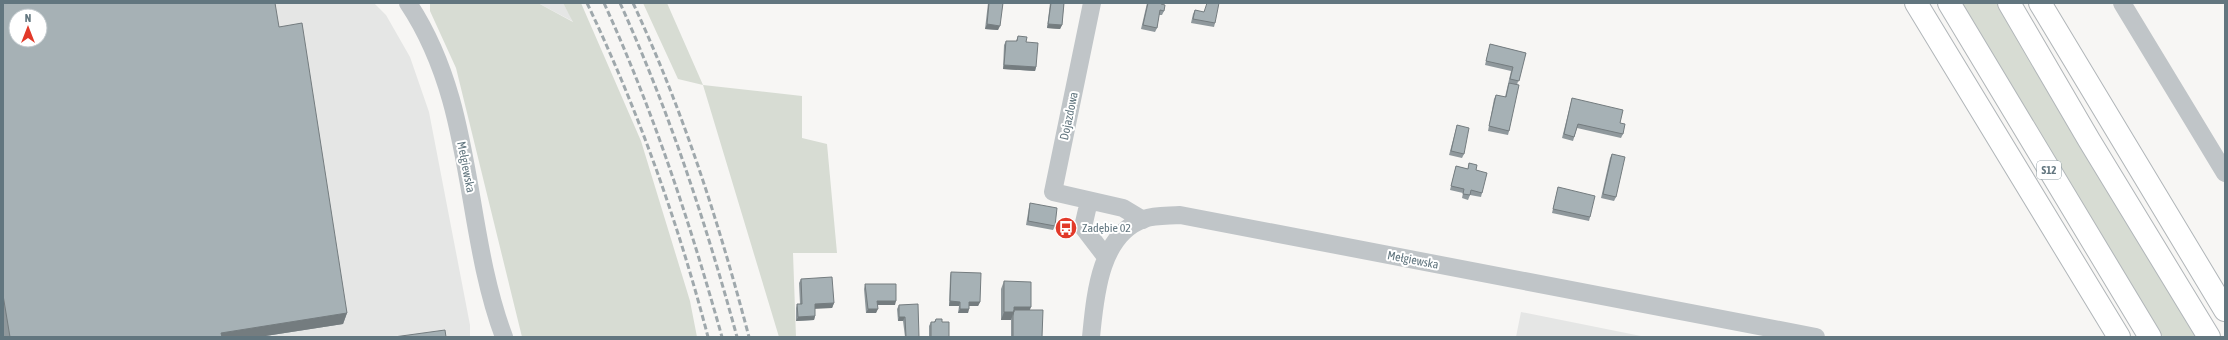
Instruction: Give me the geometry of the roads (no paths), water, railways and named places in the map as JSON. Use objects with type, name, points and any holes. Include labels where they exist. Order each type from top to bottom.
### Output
[{"type":"highway","points":[[1916,3],[2119,337]]},
{"type":"highway","name":"S12","points":[[1949,3],[2150,337]]},
{"type":"highway","points":[[2009,3],[2089,140],[2209,337]]},
{"type":"highway","points":[[2040,3],[2225,310]]},
{"type":"highway","points":[[2067,253],[2108,337]]},
{"type":"street","name":"Mełgiewska","points":[[408,3],[437,57],[452,102],[489,288],[504,337]]},
{"type":"street","name":"Dojazdowa","points":[[1089,201],[1053,192],[1092,3]]},
{"type":"street","points":[[2122,3],[2225,173]]},
{"type":"street","points":[[1106,257],[1083,227],[1089,201],[1123,208],[1143,220]]},
{"type":"street","name":"Mełgiewska","points":[[1091,337],[1100,275],[1106,257],[1116,241],[1129,228],[1143,220],[1160,216],[1180,215],[1816,337]]},
{"type":"railway","points":[[587,3],[606,43],[640,125],[684,251],[708,337]]},
{"type":"railway","points":[[604,3],[639,84],[684,209],[722,337]]},
{"type":"railway","points":[[620,3],[655,85],[685,168],[713,252],[737,337]]},
{"type":"railway","points":[[633,3],[651,43],[684,126],[712,209],[749,337]]},
{"type":"place","name":"Zadębie 02","points":[[1066,228]]}]
